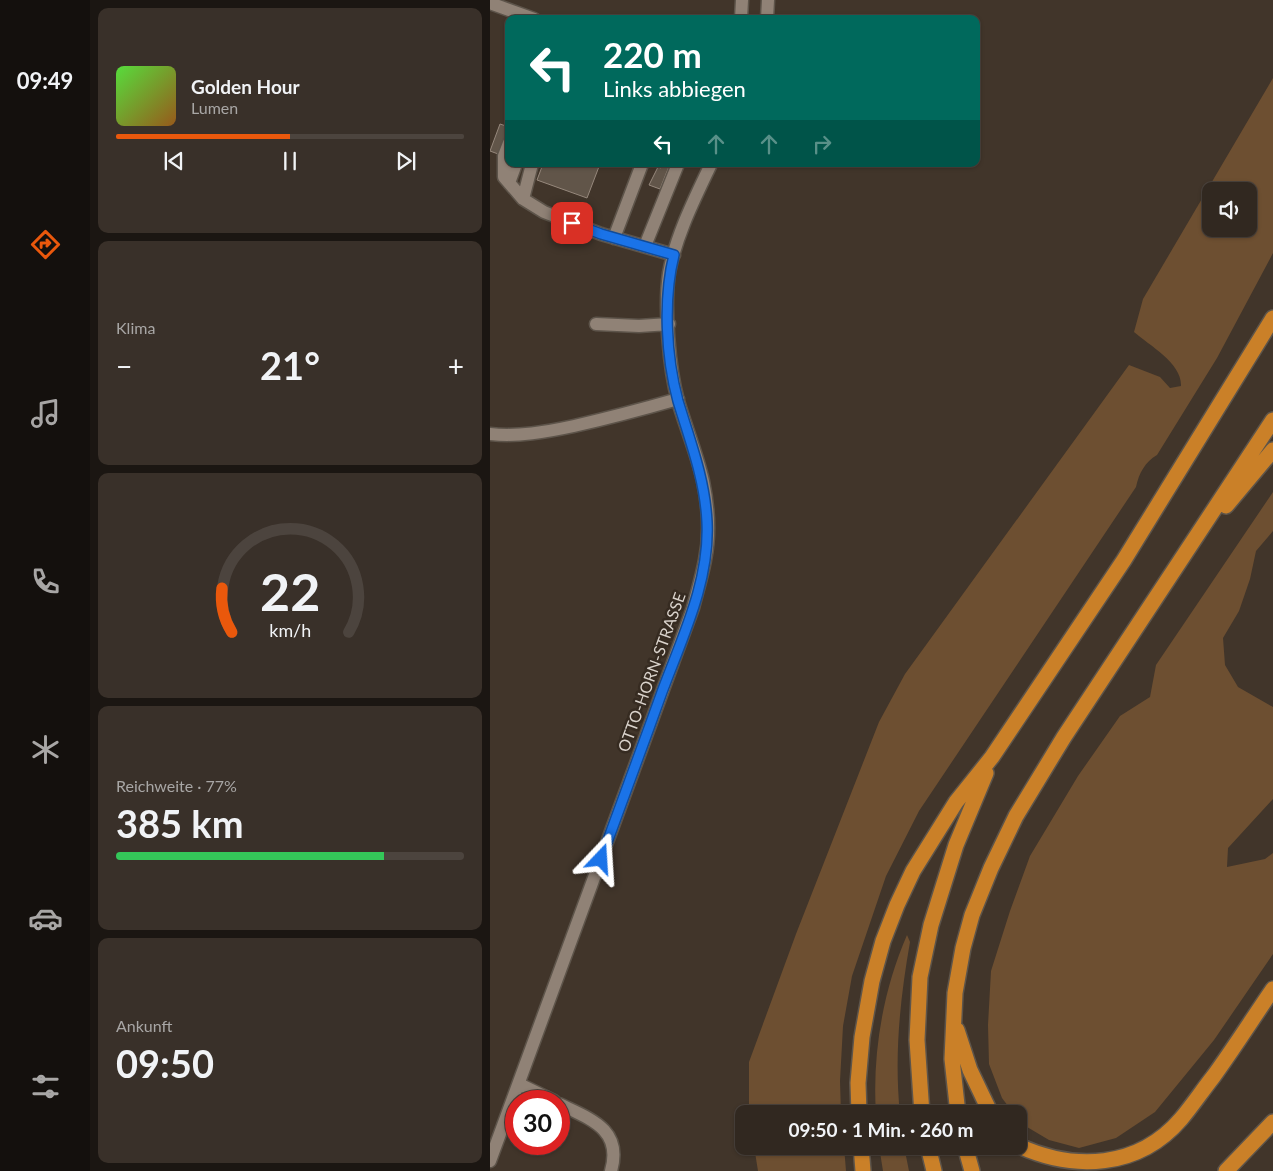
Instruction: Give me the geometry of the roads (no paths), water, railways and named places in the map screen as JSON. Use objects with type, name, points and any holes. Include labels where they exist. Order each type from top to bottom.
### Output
[{"type":"highway","points":[[859,1105],[858,1083],[862,1037],[872,981],[897,905],[913,871],[956,802],[992,757],[1124,560],[1273,318]]},
{"type":"highway","points":[[957,1105],[952,1059],[956,984],[972,916],[991,868],[1016,816],[1064,738],[1273,420]]},
{"type":"highway","points":[[1185,555],[1273,450]]},
{"type":"highway","points":[[921,1105],[917,1040],[920,977],[931,925],[956,845],[992,757]]},
{"type":"highway","points":[[1027,1152],[1035,1157],[1063,1167],[1086,1169],[1106,1167],[1125,1162],[1142,1152],[1158,1141],[1180,1119],[1226,1059],[1273,989]]},
{"type":"highway","points":[[954,1022],[970,1070],[987,1105]]},
{"type":"highway","points":[[1226,1171],[1273,1122]]},
{"type":"highway","points":[[862,1155],[863,1171]]},
{"type":"highway","points":[[930,1155],[934,1171]]},
{"type":"highway","points":[[968,1155],[972,1171]]},
{"type":"street","points":[[741,15],[742,0]]},
{"type":"street","points":[[767,15],[768,0]]},
{"type":"street","points":[[490,3],[523,15]]},
{"type":"street","points":[[505,153],[504,177],[523,200],[544,212],[614,238],[674,255]]},
{"type":"street","points":[[509,183],[515,167]]},
{"type":"street","points":[[523,200],[531,167]]},
{"type":"street","points":[[614,238],[641,167]]},
{"type":"street","points":[[645,246],[677,167]]},
{"type":"street","name":"OTTO-HORN-STRASSE","points":[[490,1161],[693,608],[706,559],[707,522],[703,482],[678,399],[670,362],[668,324],[669,274],[674,255],[691,208],[710,167]]},
{"type":"street","points":[[596,324],[639,326],[668,324]]},
{"type":"street","points":[[490,434],[516,435],[543,432],[622,415],[678,399]]},
{"type":"street","points":[[519,1084],[531,1090]]},
{"type":"street","points":[[570,1109],[589,1118],[605,1131],[614,1146],[611,1171]]}]
